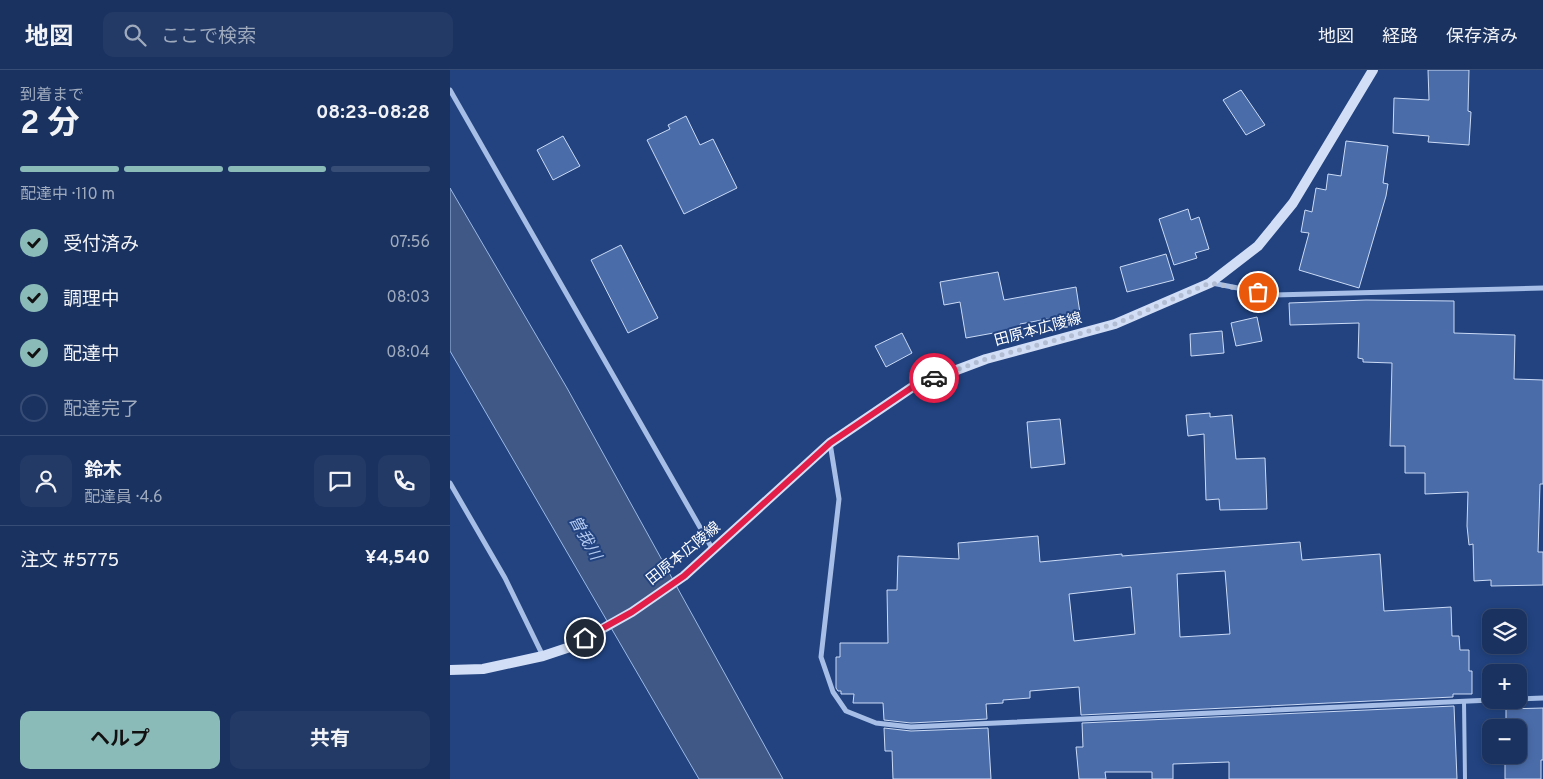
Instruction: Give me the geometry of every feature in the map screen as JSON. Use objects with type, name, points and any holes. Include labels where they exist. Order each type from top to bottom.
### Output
[{"type":"main road","name":"田原本広陵線","points":[[450,670],[483,669],[543,656],[570,646],[632,612],[684,576],[830,443],[914,386],[986,359],[1115,324],[1210,283],[1258,246],[1293,203],[1373,70]]},
{"type":"street","points":[[450,90],[714,550]]},
{"type":"street","points":[[1210,283],[1274,295],[1543,288]]},
{"type":"street","points":[[830,443],[839,500],[821,658],[833,692],[846,711],[876,723],[911,727],[1482,700]]},
{"type":"street","points":[[450,483],[505,578],[543,656]]},
{"type":"street","points":[[1527,699],[1543,698]]},
{"type":"lane","points":[[1464,701],[1464,779]]},
{"type":"water","name":"曽我川","points":[[450,188],[567,388],[783,779],[699,779],[450,351]]},
{"type":"building","points":[[1428,70],[1469,70],[1468,111],[1471,112],[1469,145],[1428,142],[1429,136],[1393,133],[1394,98],[1429,100]]},
{"type":"building","points":[[1241,90],[1265,125],[1246,135],[1223,100]]},
{"type":"building","points":[[686,116],[700,145],[713,139],[737,188],[684,214],[647,140],[670,129],[668,125]]},
{"type":"building","points":[[563,136],[580,166],[553,180],[537,150]]},
{"type":"building","points":[[1346,141],[1388,146],[1383,183],[1388,184],[1386,196],[1359,288],[1299,270],[1309,233],[1301,232],[1305,210],[1312,212],[1316,188],[1326,190],[1328,174],[1341,176]]},
{"type":"building","points":[[1188,209],[1191,220],[1199,217],[1209,249],[1195,253],[1197,258],[1174,265],[1159,219]]},
{"type":"building","points":[[621,245],[658,318],[628,333],[591,260]]},
{"type":"building","points":[[1166,254],[1174,280],[1127,292],[1120,267]]},
{"type":"building","points":[[998,272],[1004,300],[1076,287],[1080,313],[1020,324],[1021,328],[966,338],[960,302],[944,305],[940,282]]},
{"type":"building","points":[[1366,300],[1454,301],[1454,333],[1515,335],[1514,379],[1543,380],[1543,484],[1540,484],[1538,552],[1543,552],[1543,585],[1491,586],[1491,580],[1474,581],[1473,544],[1469,545],[1467,526],[1468,492],[1425,494],[1425,473],[1405,473],[1405,446],[1390,446],[1392,363],[1363,362],[1363,359],[1358,358],[1359,323],[1290,325],[1289,303]]},
{"type":"building","points":[[1257,317],[1262,341],[1236,346],[1231,323]]},
{"type":"building","points":[[1222,331],[1224,353],[1191,356],[1190,334]]},
{"type":"building","points":[[902,333],[912,353],[886,367],[875,346]]},
{"type":"building","points":[[1210,413],[1210,417],[1232,415],[1236,459],[1265,458],[1267,509],[1220,510],[1219,499],[1206,500],[1204,434],[1188,436],[1186,415]]},
{"type":"building","points":[[1060,419],[1065,464],[1031,468],[1027,422]]},
{"type":"building","points":[[1038,536],[1040,562],[1122,554],[1122,556],[1300,542],[1302,560],[1380,554],[1384,611],[1451,607],[1452,636],[1459,636],[1460,650],[1469,650],[1469,671],[1472,671],[1472,694],[1453,694],[1453,697],[1081,715],[1079,687],[1030,691],[1030,698],[1003,700],[1003,703],[986,704],[987,719],[911,723],[884,720],[883,703],[853,703],[854,694],[841,694],[841,691],[838,691],[836,688],[836,657],[840,657],[840,643],[888,643],[887,590],[897,590],[898,556],[959,559],[958,543]],"holes":[[[1225,571],[1230,634],[1180,637],[1177,574]],[[1131,587],[1135,634],[1074,641],[1069,594]]]},
{"type":"building","points":[[1454,706],[1457,779],[1229,779],[1229,762],[1173,764],[1173,779],[1152,779],[1152,772],[1105,772],[1106,779],[1079,779],[1076,747],[1083,747],[1082,723]]},
{"type":"building","points":[[1543,708],[1541,779],[1505,779],[1505,764],[1527,764],[1527,719],[1506,719],[1506,709]]},
{"type":"building","points":[[884,728],[911,731],[988,728],[991,779],[893,779],[892,751],[885,751]]},
{"type":"way so far","points":[[934,378],[986,359],[1115,324],[1210,283],[1258,292]]},
{"type":"route","points":[[585,638],[632,612],[684,576],[830,443],[914,386],[934,378]]}]
